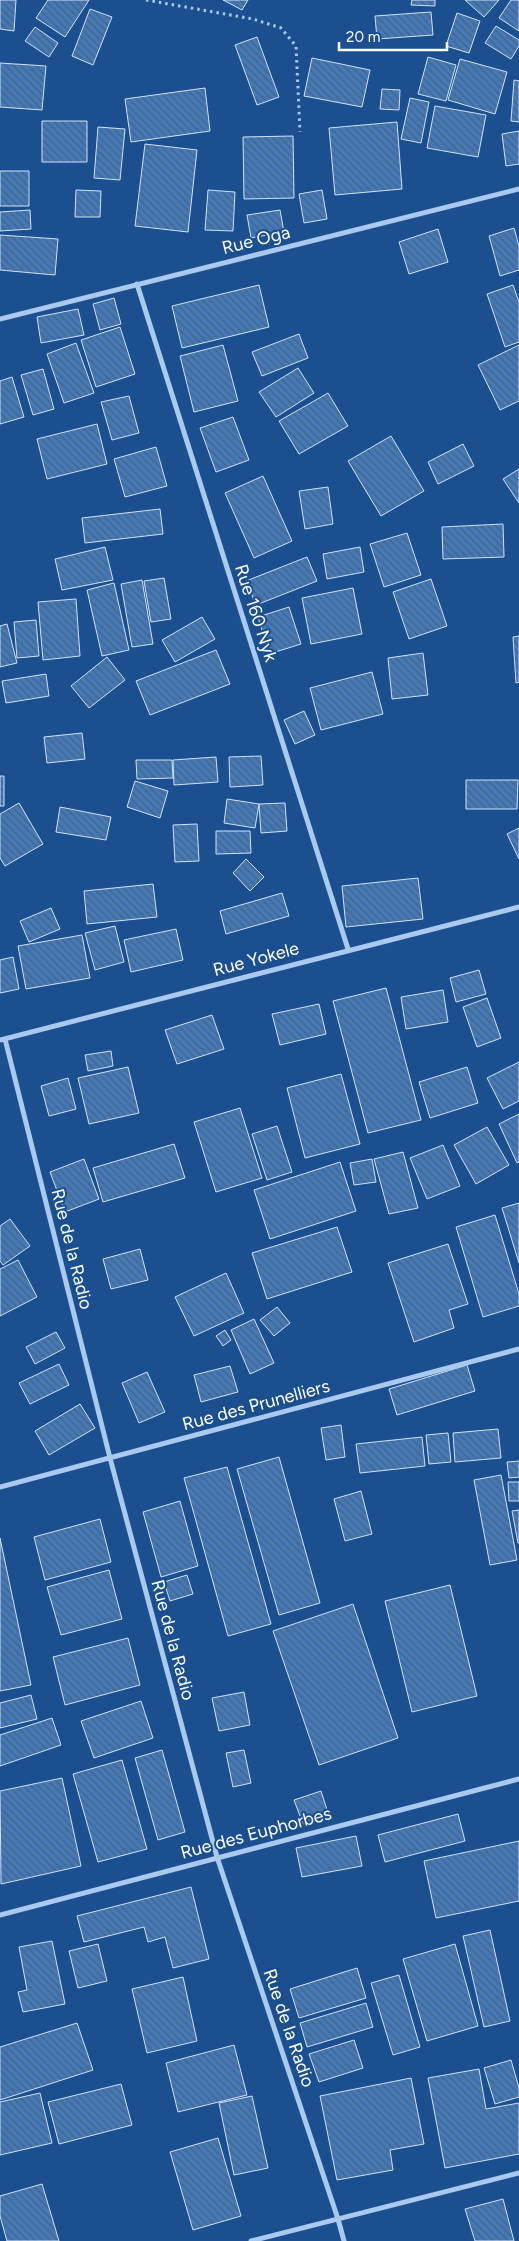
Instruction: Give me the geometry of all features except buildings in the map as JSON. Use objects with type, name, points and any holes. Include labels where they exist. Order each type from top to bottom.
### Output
[{"type":"street","name":"Rue Oga","points":[[0,319],[519,189]]},
{"type":"street","name":"Rue 160 Nyk","points":[[137,284],[348,949]]},
{"type":"street","name":"Rue Yokele","points":[[2,1039],[348,949],[519,907]]},
{"type":"street","name":"Rue de la Radio","points":[[2,1039],[110,1458],[217,1857],[338,2218],[344,2241]]},
{"type":"street","name":"Rue des Prunelliers","points":[[0,1487],[519,1350]]},
{"type":"street","name":"Rue des Euphorbes","points":[[0,1915],[519,1779]]},
{"type":"street","points":[[251,2241],[519,2173]]},
{"type":"path","points":[[146,0],[253,19],[281,28],[296,46],[300,132]]}]
